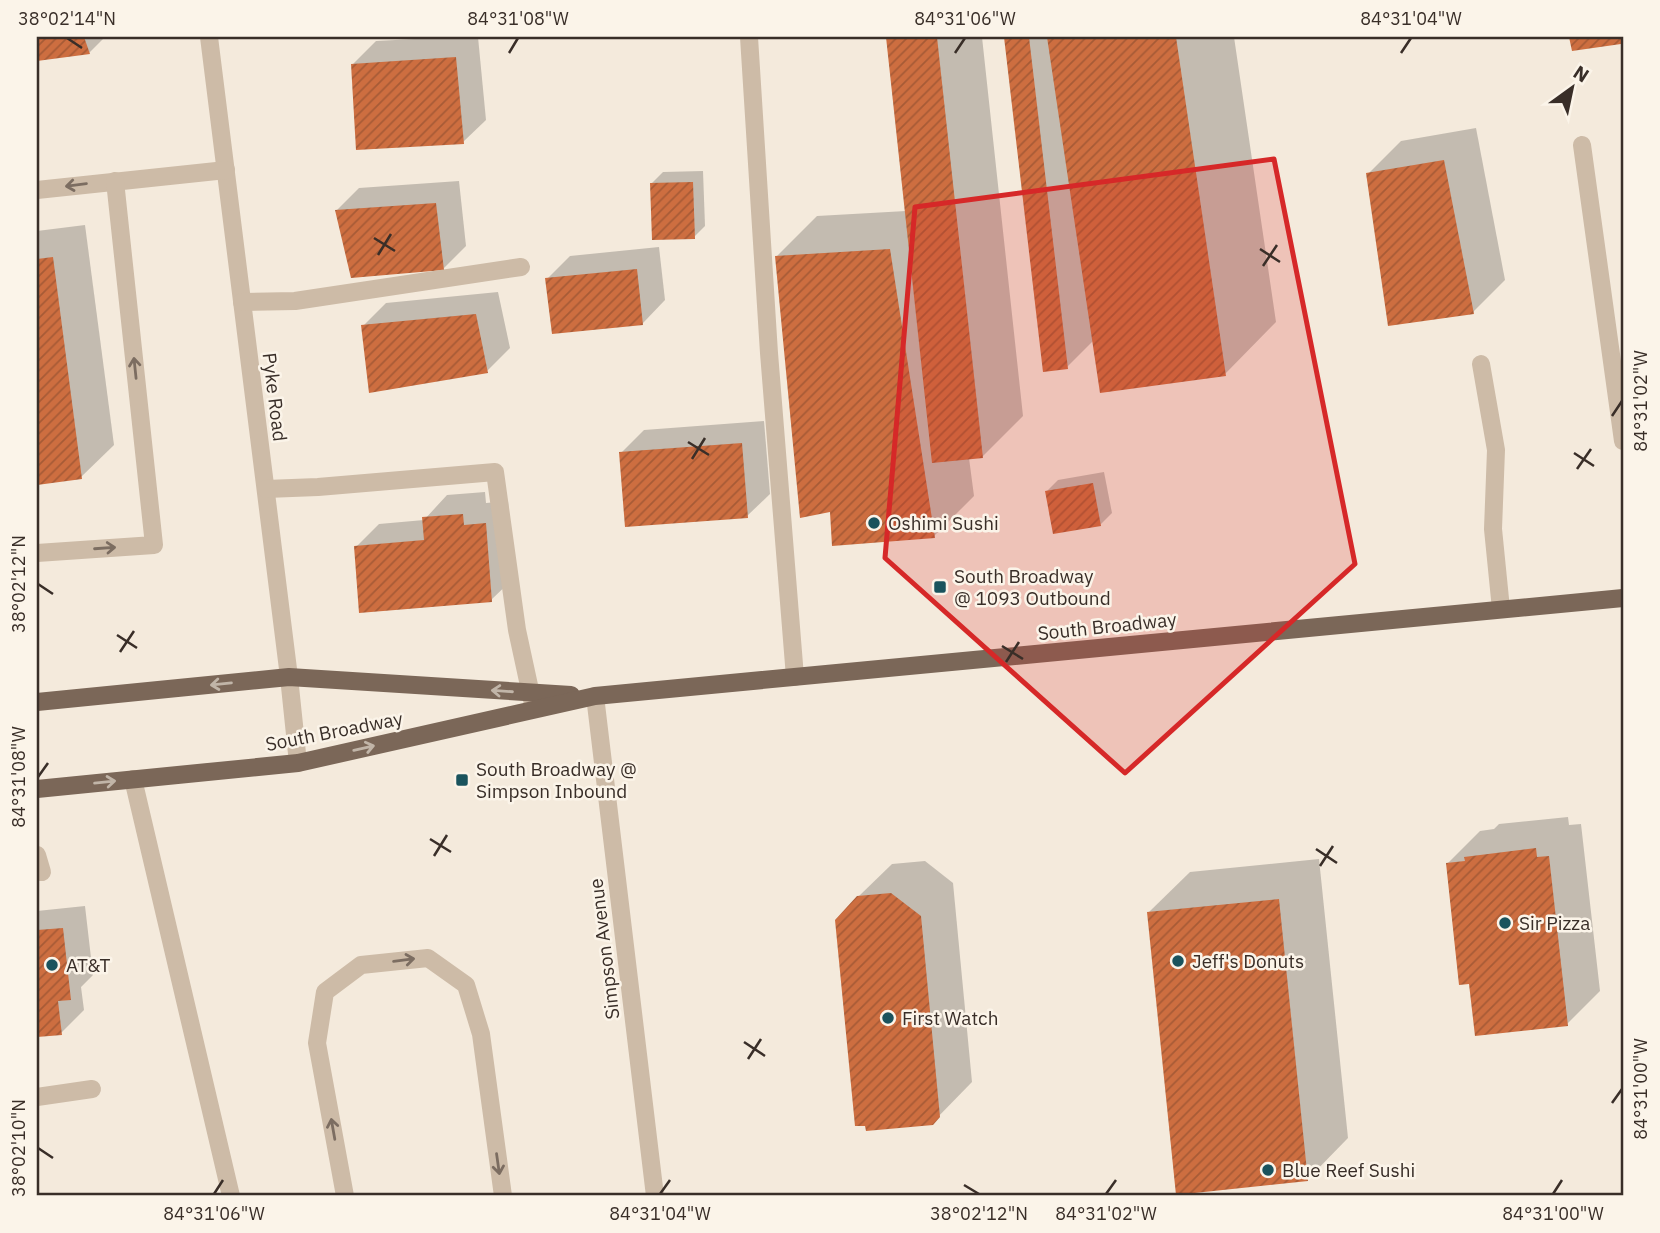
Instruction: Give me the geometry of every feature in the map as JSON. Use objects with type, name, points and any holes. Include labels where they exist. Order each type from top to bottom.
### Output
[{"type":"main road","name":"South Broadway","points":[[37,702],[289,677],[532,701],[1623,598]]},
{"type":"main road","name":"South Broadway","points":[[37,789],[298,763],[532,701]]},
{"type":"street","name":"Pyke Road","points":[[209,37],[298,763]]},
{"type":"street","points":[[748,37],[769,353],[795,677]]},
{"type":"street","points":[[1583,145],[1623,441]]},
{"type":"street","points":[[37,190],[226,170]]},
{"type":"street","points":[[37,553],[154,545],[115,181]]},
{"type":"street","points":[[242,302],[295,301],[521,267]]},
{"type":"street","points":[[1481,363],[1496,450],[1493,528],[1501,609]]},
{"type":"street","points":[[266,489],[495,472],[517,630],[532,701]]},
{"type":"street","name":"Simpson Avenue","points":[[595,696],[655,1196]]},
{"type":"street","points":[[133,779],[231,1196]]},
{"type":"street","points":[[37,855],[42,872],[37,872]]},
{"type":"street","points":[[345,1196],[317,1043],[325,992],[360,965],[428,958],[466,985],[481,1034],[503,1196]]},
{"type":"street","points":[[37,1097],[92,1088]]},
{"type":"highlighted area","points":[[1274,159],[1355,564],[1125,773],[885,558],[915,207]]},
{"type":"building","points":[[37,37],[84,37],[90,54],[37,61]]},
{"type":"building","points":[[886,37],[937,37],[983,458],[932,463]]},
{"type":"building","points":[[1004,37],[1029,37],[1068,369],[1043,372]]},
{"type":"building","points":[[1047,37],[1176,37],[1226,376],[1100,393]]},
{"type":"building","points":[[1569,37],[1623,37],[1623,50],[1621,44],[1572,51]]},
{"type":"building","points":[[456,57],[464,144],[356,150],[351,64]]},
{"type":"building","points":[[1444,160],[1474,314],[1388,326],[1366,173]]},
{"type":"building","points":[[693,182],[695,239],[652,240],[650,183]]},
{"type":"building","points":[[436,203],[444,270],[351,278],[335,210]]},
{"type":"building","points":[[890,249],[935,538],[832,546],[830,512],[800,518],[775,256]]},
{"type":"building","points":[[53,257],[82,479],[37,485],[37,259]]},
{"type":"building","points":[[637,269],[643,325],[552,334],[545,278]]},
{"type":"building","points":[[476,314],[488,373],[369,393],[361,325]]},
{"type":"building","points":[[742,443],[748,518],[625,527],[619,452]]},
{"type":"building","points":[[1093,483],[1101,526],[1053,534],[1045,491]]},
{"type":"building","points":[[463,514],[464,525],[486,523],[492,602],[359,613],[354,546],[424,540],[422,517]]},
{"type":"building","name":"Sir Pizza","points":[[1536,848],[1537,857],[1549,856],[1568,1026],[1475,1036],[1469,984],[1459,985],[1446,863],[1465,861],[1464,857]]},
{"type":"building","name":"First Watch","points":[[891,893],[921,916],[940,1117],[933,1125],[866,1131],[865,1126],[855,1126],[835,920],[857,896]]},
{"type":"building","points":[[1279,899],[1308,1181],[1176,1195],[1147,912]]},
{"type":"building","name":"AT&T","points":[[63,928],[71,1000],[58,1001],[62,1035],[37,1037],[37,930]]},
{"type":"place","name":"Oshimi Sushi","points":[[874,523]]},
{"type":"place","name":"South Broadway @ 1093 Outbound","points":[[940,587]]},
{"type":"place","name":"South Broadway @ Simpson Inbound","points":[[462,780]]},
{"type":"place","name":"Sir Pizza","points":[[1505,923]]},
{"type":"place","name":"Jeff's Donuts","points":[[1178,961]]},
{"type":"place","name":"AT&T","points":[[52,965]]},
{"type":"place","name":"First Watch","points":[[888,1018]]},
{"type":"place","name":"Blue Reef Sushi","points":[[1268,1170]]}]
